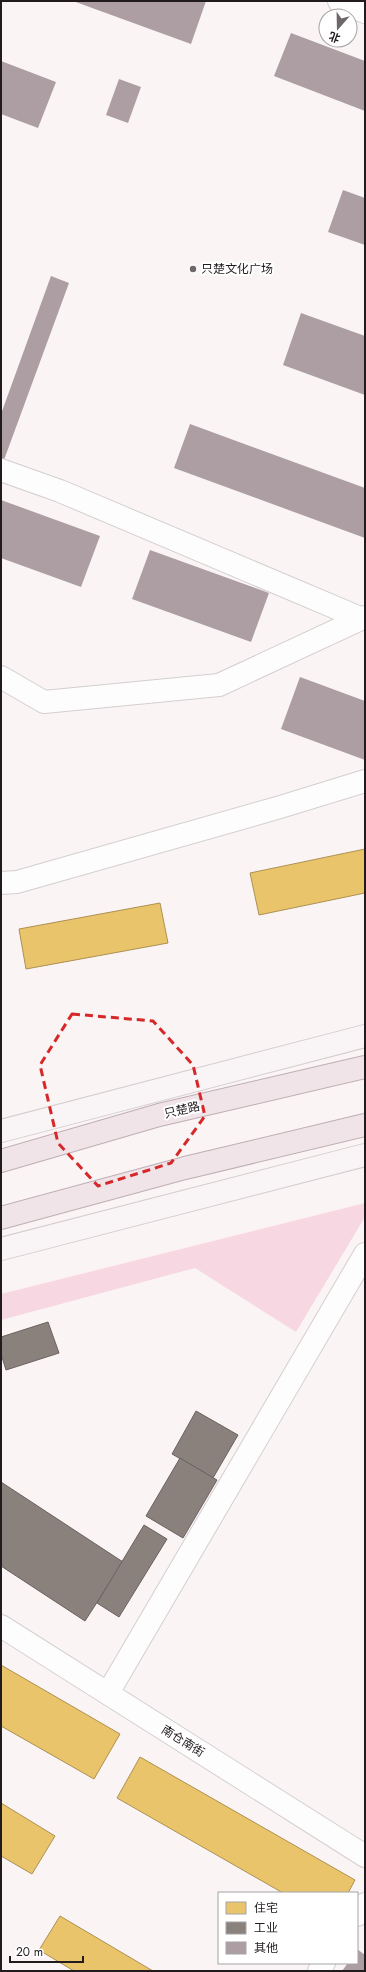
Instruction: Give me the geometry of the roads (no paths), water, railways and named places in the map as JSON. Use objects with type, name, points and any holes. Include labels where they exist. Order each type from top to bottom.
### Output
[{"type":"highway","name":"只楚路","points":[[1,1161],[159,1115],[365,1067]]},
{"type":"highway","points":[[1,1218],[185,1168],[365,1125]]},
{"type":"main road","points":[[1,1131],[365,1036]]},
{"type":"main road","points":[[1,1249],[365,1155]]},
{"type":"street","points":[[339,1],[365,12]]},
{"type":"street","points":[[1,470],[60,491],[363,618]]},
{"type":"street","points":[[1,677],[44,702],[219,685],[363,618]]},
{"type":"street","points":[[1,883],[25,880],[277,808],[365,781]]},
{"type":"street","points":[[108,1693],[365,1254]]},
{"type":"street","name":"南仓南街","points":[[1,1626],[365,1856]]},
{"type":"street","points":[[358,1914],[365,1904]]},
{"type":"place","name":"只楚文化广场","points":[[193,269]]}]
